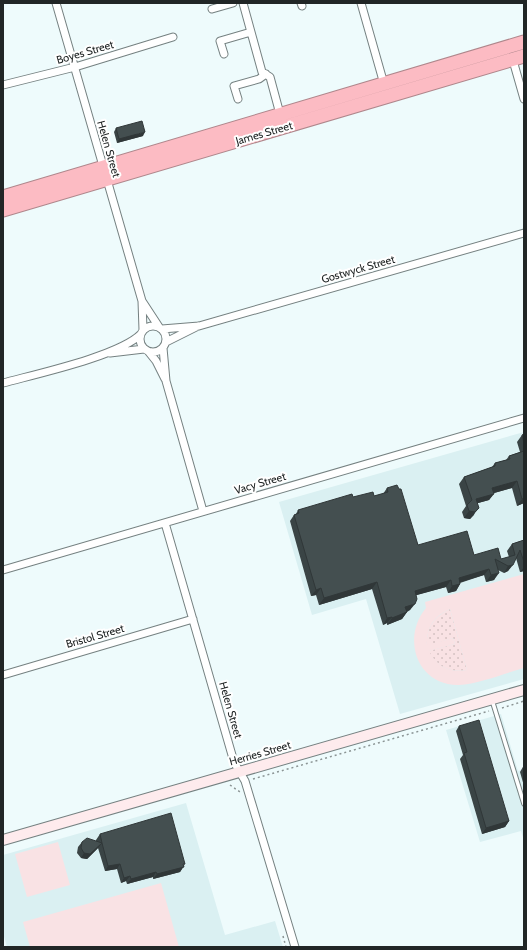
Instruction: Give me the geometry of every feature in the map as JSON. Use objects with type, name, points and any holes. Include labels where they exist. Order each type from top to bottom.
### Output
[{"type":"highway","name":"James Street","points":[[3,197],[105,173],[515,54],[524,42]]},
{"type":"highway","name":"James Street","points":[[3,210],[105,173],[280,114],[384,84],[515,54]]},
{"type":"street","name":"Helen Street","points":[[56,3],[142,301],[142,332]]},
{"type":"street","points":[[212,9],[233,3]]},
{"type":"street","points":[[243,3],[262,72],[270,77],[280,114]]},
{"type":"street","points":[[361,3],[384,84]]},
{"type":"street","points":[[224,54],[220,41],[251,32]]},
{"type":"street","name":"Boyes Street","points":[[3,85],[75,67],[173,37]]},
{"type":"street","points":[[515,54],[524,99]]},
{"type":"street","points":[[238,99],[234,86],[259,79],[266,74]]},
{"type":"street","name":"Gostwyck Street","points":[[160,328],[199,326],[524,233]]},
{"type":"street","name":"Helen Street","points":[[142,301],[160,328]]},
{"type":"street","points":[[3,383],[107,353],[132,341],[150,326],[160,328],[166,336],[166,381]]},
{"type":"street","name":"Gostwyck Street","points":[[165,345],[199,326]]},
{"type":"street","points":[[142,332],[140,342],[156,361],[166,381],[203,511]]},
{"type":"street","points":[[107,353],[146,350],[156,352],[165,345]]},
{"type":"street","name":"Vacy Street","points":[[3,570],[524,418]]},
{"type":"street","name":"Helen Street","points":[[165,522],[235,764],[245,781],[295,947]]},
{"type":"street","name":"Bristol Street","points":[[3,674],[193,619]]},
{"type":"street","name":"Herries Street","points":[[3,840],[524,690]]},
{"type":"lane","points":[[491,699],[524,804]]},
{"type":"path","points":[[502,708],[524,701]]},
{"type":"path","points":[[245,781],[490,711]]},
{"type":"path","points":[[230,785],[240,791],[242,799]]},
{"type":"path","points":[[282,932],[286,947]]},
{"type":"shaded area","points":[[524,432],[524,679],[400,714],[366,599],[312,615],[279,502]]},
{"type":"shaded area","points":[[524,574],[524,668],[483,680],[459,685],[444,683],[433,678],[424,669],[417,658],[414,646],[415,633],[419,620],[426,608],[425,602]],"holes":[[[450,609],[467,670],[455,671],[445,668],[432,657],[429,651],[455,644],[453,638],[427,645],[428,633],[432,623],[440,615]]]},
{"type":"shaded area","points":[[450,609],[467,670],[455,671],[444,668],[428,651],[455,644],[453,638],[427,646],[428,633],[432,623],[440,615]]},
{"type":"shaded area","points":[[501,714],[518,771],[524,769],[524,841],[521,831],[480,842],[446,730]]},
{"type":"shaded area","points":[[186,803],[225,935],[275,921],[283,947],[7,947],[3,933],[3,855]]},
{"type":"shaded area","points":[[58,842],[70,885],[27,897],[15,854]]},
{"type":"shaded area","points":[[161,883],[179,947],[30,947],[23,922]]},
{"type":"building","points":[[142,121],[145,132],[119,139],[116,128]]},
{"type":"building","points":[[524,451],[524,498],[522,499],[517,481],[492,488],[494,494],[476,499],[479,508],[475,512],[469,511],[467,505],[472,500],[464,477],[495,466],[495,463],[510,459],[509,456]]},
{"type":"building","points":[[397,485],[399,489],[401,489],[418,545],[467,531],[474,555],[498,548],[501,559],[515,555],[512,544],[524,540],[524,562],[520,550],[513,565],[508,566],[495,559],[499,573],[491,575],[489,569],[459,578],[460,584],[452,586],[451,580],[415,591],[417,599],[415,604],[405,607],[407,612],[392,618],[387,618],[377,582],[324,598],[321,588],[316,590],[294,515],[299,513],[298,510],[352,494],[353,497],[373,492],[374,496],[388,492],[387,488]]},
{"type":"building","points":[[479,720],[509,821],[486,828],[464,753],[467,752],[459,726]]},
{"type":"building","points":[[171,813],[185,864],[183,864],[184,867],[157,874],[156,872],[131,879],[130,876],[124,878],[120,864],[108,866],[100,834]]},
{"type":"building","points":[[87,838],[102,843],[90,854],[84,853],[81,848],[82,842]]}]
